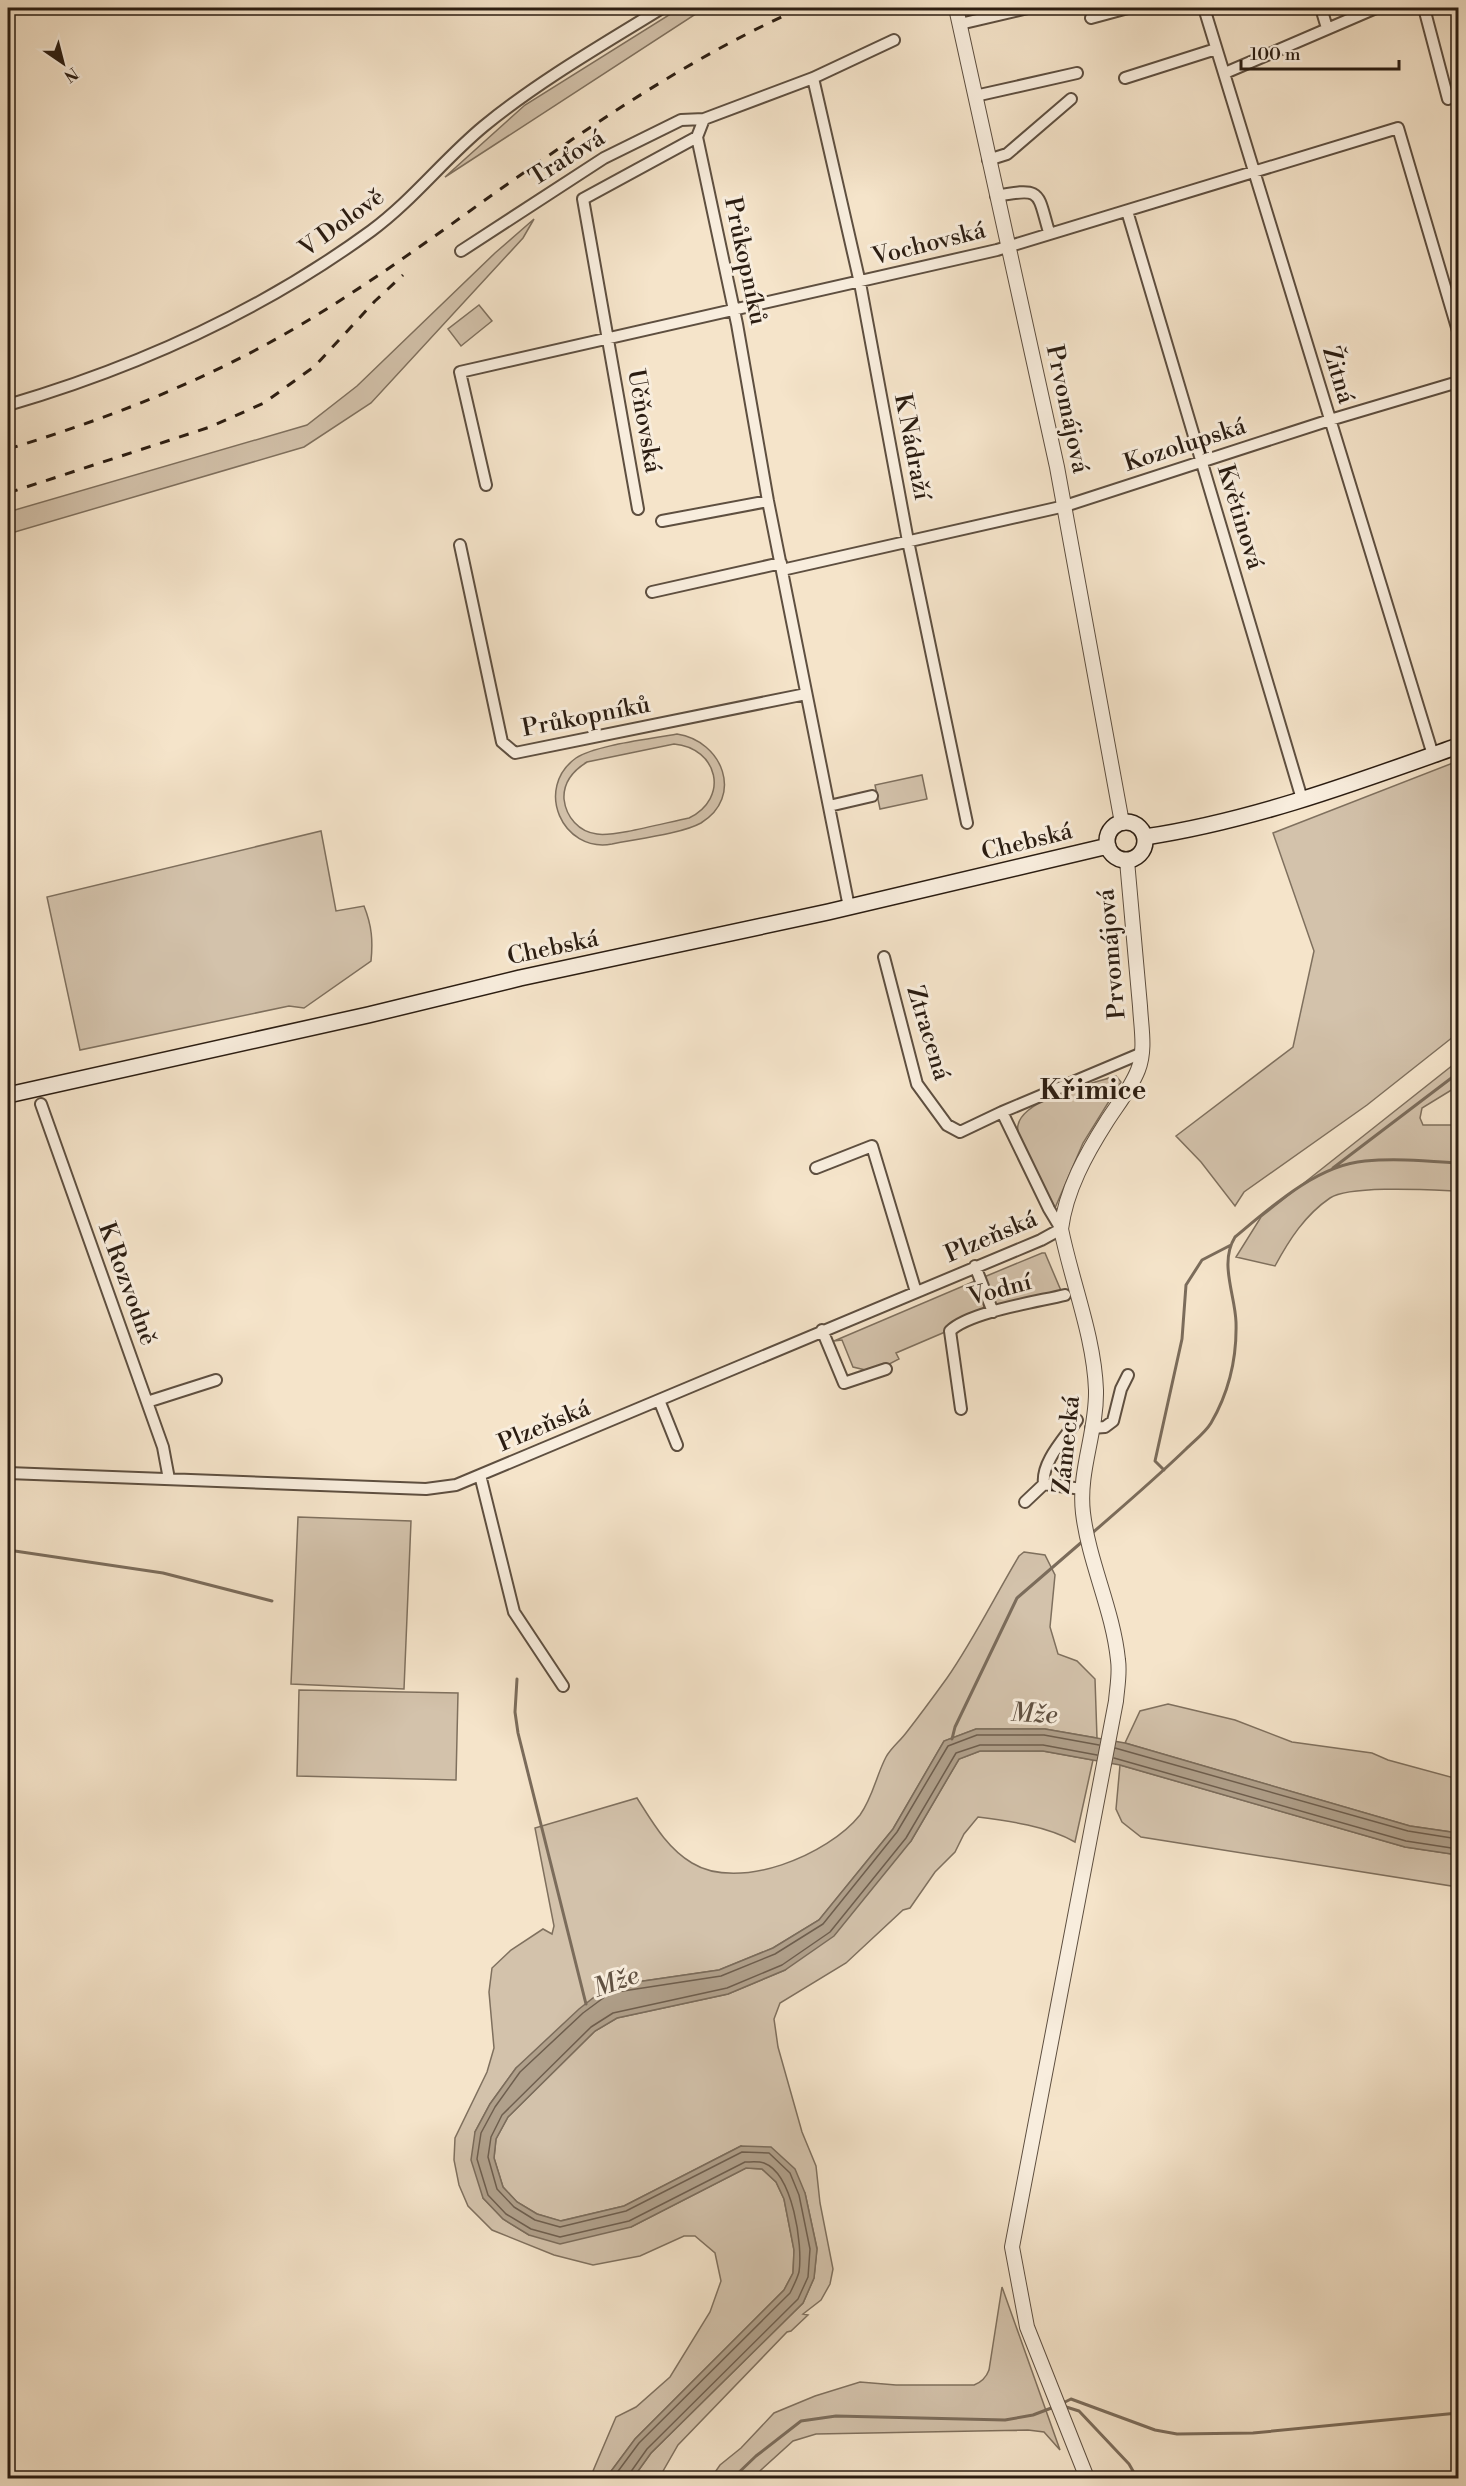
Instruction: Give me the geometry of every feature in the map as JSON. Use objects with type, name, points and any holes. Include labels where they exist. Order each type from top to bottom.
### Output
[{"type":"main road","points":[[1144,837],[1226,820],[1302,800],[1458,746]]},
{"type":"main road","points":[[1122,823],[1139,827],[1144,837],[1141,853],[1127,860],[1115,856],[1108,846],[1109,834],[1122,823]]},
{"type":"main road","name":"Chebská","points":[[8,1095],[368,1015],[520,978],[849,907],[1108,846]]},
{"type":"street","name":"V Dolově","points":[[8,405],[141,361],[197,335],[293,283],[372,230],[407,202],[458,148],[519,99],[662,8]]},
{"type":"street","name":"Prvomájová","points":[[956,8],[1065,506],[1122,823]]},
{"type":"street","points":[[960,24],[1028,8]]},
{"type":"street","points":[[1091,18],[1128,8]]},
{"type":"street","name":"Žitná","points":[[1204,8],[1433,755]]},
{"type":"street","points":[[1321,8],[1327,28]]},
{"type":"street","points":[[1225,73],[1376,8]]},
{"type":"street","points":[[1424,8],[1448,99]]},
{"type":"street","name":"Traťová","points":[[461,251],[604,158],[681,120],[704,118],[813,78],[894,40]]},
{"type":"street","points":[[1125,78],[1216,49]]},
{"type":"street","points":[[975,96],[1077,73]]},
{"type":"street","name":"K Nádraží","points":[[813,78],[860,282],[908,541],[967,823]]},
{"type":"street","points":[[988,160],[1007,154],[1071,99]]},
{"type":"street","points":[[698,137],[704,118]]},
{"type":"street","name":"Vochovská","points":[[609,339],[1008,247],[1048,232],[1127,211],[1398,128],[1458,331]]},
{"type":"street","name":"Traťová","points":[[583,199],[698,137]]},
{"type":"street","name":"Průkopníků","points":[[698,137],[734,310],[768,501],[849,907]]},
{"type":"street","points":[[996,196],[1015,192],[1034,194],[1041,200],[1048,232]]},
{"type":"street","name":"Učňovská","points":[[583,199],[638,509]]},
{"type":"street","name":"Květinová","points":[[1127,211],[1302,800]]},
{"type":"street","name":"Učňovská","points":[[486,485],[460,372],[609,339]]},
{"type":"street","name":"Kozolupská","points":[[652,592],[908,541],[1065,506],[1330,420],[1458,382]]},
{"type":"street","points":[[662,520],[768,501]]},
{"type":"street","name":"Průkopníků","points":[[460,545],[502,742],[515,753],[806,694]]},
{"type":"street","points":[[829,806],[872,796]]},
{"type":"street","name":"Prvomájová","points":[[1127,860],[1142,1049]]},
{"type":"street","name":"Ztracená","points":[[884,957],[917,1084],[947,1125],[960,1132],[1002,1112]]},
{"type":"street","points":[[1061,1229],[1002,1112],[1142,1049]]},
{"type":"street","points":[[1061,1229],[1076,1177],[1090,1148],[1134,1079],[1142,1049]]},
{"type":"street","name":"K Rozvodně","points":[[41,1104],[163,1447],[169,1479]]},
{"type":"street","points":[[816,1168],[872,1146],[916,1292]]},
{"type":"street","name":"Plzeňská","points":[[8,1473],[426,1490],[456,1485],[1041,1240],[1061,1229]]},
{"type":"street","name":"Zámecká","points":[[1061,1229],[1094,1365],[1096,1392],[1082,1489],[1083,1512],[1094,1566],[1113,1629],[1118,1661],[1116,1701],[1102,1784],[1012,2247],[1027,2327],[1087,2478]]},
{"type":"street","points":[[975,1266],[993,1312]]},
{"type":"street","name":"Vodní","points":[[961,1409],[950,1331],[957,1324],[993,1312],[1065,1295]]},
{"type":"street","points":[[822,1330],[844,1383],[886,1369]]},
{"type":"street","points":[[1091,1428],[1105,1427],[1113,1421],[1117,1414],[1121,1389],[1128,1375]]},
{"type":"street","points":[[147,1402],[216,1380]]},
{"type":"street","points":[[659,1400],[677,1445]]},
{"type":"street","points":[[1044,1484],[1043,1475],[1048,1464],[1077,1420]]},
{"type":"street","points":[[480,1475],[514,1612],[563,1686]]},
{"type":"street","points":[[1044,1484],[1082,1489]]},
{"type":"street","points":[[1025,1502],[1044,1484]]},
{"type":"shaded area","points":[[680,8],[705,8],[445,177],[525,105]]},
{"type":"shaded area","points":[[534,219],[523,238],[371,403],[304,447],[8,534],[8,512],[307,425],[357,386],[495,253]]},
{"type":"shaded area","points":[[479,305],[492,321],[461,346],[448,329]]},
{"type":"shaded area","points":[[677,734],[693,739],[706,747],[716,758],[722,771],[724,785],[722,799],[714,812],[692,827],[612,844],[594,844],[579,839],[568,829],[560,816],[556,801],[557,785],[563,771],[576,758],[596,749]],"holes":[[[674,744],[701,754],[709,764],[714,787],[710,799],[702,809],[689,818],[628,831],[597,834],[579,827],[567,812],[564,799],[565,787],[574,773],[587,762]]]},
{"type":"shaded area","points":[[1458,761],[1458,1033],[1367,1105],[1244,1192],[1235,1206],[1201,1162],[1176,1136],[1293,1047],[1314,951],[1273,833]]},
{"type":"shaded area","points":[[922,775],[927,799],[880,809],[875,785]]},
{"type":"shaded area","points":[[321,831],[336,911],[364,906],[371,934],[371,961],[304,1008],[289,1006],[80,1050],[47,897]]},
{"type":"shaded area","points":[[1458,1061],[1458,1086],[1422,1108],[1420,1118],[1423,1125],[1458,1125],[1458,1191],[1392,1189],[1340,1194],[1330,1198],[1305,1220],[1275,1266],[1236,1257],[1261,1217]]},
{"type":"shaded area","points":[[1116,1076],[1121,1082],[1083,1143],[1055,1208],[1019,1135],[1018,1125],[1032,1107],[1045,1100],[1060,1093]]},
{"type":"shaded area","points":[[1045,1253],[1062,1293],[996,1306],[984,1277]]},
{"type":"shaded area","points":[[975,1281],[985,1304],[981,1313],[955,1323],[945,1332],[896,1353],[899,1359],[874,1372],[853,1367],[842,1340],[834,1341]]},
{"type":"shaded area","points":[[298,1517],[411,1521],[404,1689],[291,1684]]},
{"type":"shaded area","points":[[1024,1552],[1045,1555],[1055,1575],[1050,1627],[1058,1654],[1077,1661],[1095,1679],[1097,1738],[1045,1729],[976,1729],[944,1741],[893,1829],[819,1920],[773,1948],[719,1970],[616,1985],[516,2068],[490,2104],[475,2132],[483,2198],[503,2219],[529,2235],[631,2227],[746,2168],[762,2169],[776,2182],[784,2199],[794,2250],[793,2273],[784,2290],[635,2439],[606,2478],[590,2478],[616,2417],[636,2407],[670,2377],[710,2312],[721,2281],[715,2253],[695,2236],[684,2236],[640,2256],[593,2265],[554,2255],[492,2230],[468,2206],[459,2185],[454,2160],[455,2138],[487,2072],[494,2048],[489,1992],[492,1968],[511,1950],[543,1929],[552,1934],[554,1926],[535,1828],[637,1798],[661,1834],[675,1850],[692,1863],[711,1871],[734,1873],[757,1871],[782,1865],[827,1843],[846,1830],[860,1815],[888,1754],[947,1678],[1019,1556]]},
{"type":"shaded area","points":[[299,1690],[458,1693],[456,1780],[297,1776]]},
{"type":"shaded area","points":[[1168,1704],[1235,1720],[1292,1742],[1372,1753],[1388,1760],[1458,1779],[1458,1833],[1410,1826],[1125,1743],[1140,1711]]},
{"type":"shaded area","points":[[980,1751],[1043,1751],[1093,1760],[1075,1842],[1040,1828],[978,1817],[964,1834],[955,1852],[935,1872],[910,1908],[903,1910],[846,1963],[780,2003],[774,2019],[778,2047],[802,2132],[816,2166],[820,2203],[833,2269],[830,2284],[821,2300],[803,2314],[808,2315],[787,2332],[678,2445],[659,2478],[633,2478],[651,2453],[803,2303],[814,2278],[817,2248],[805,2193],[741,2146],[624,2206],[560,2221],[537,2214],[517,2202],[503,2187],[494,2158],[496,2139],[508,2117],[595,2031],[617,2018],[728,1994],[785,1970],[911,1841],[959,1759]]},
{"type":"shaded area","points":[[1120,1765],[1405,1847],[1458,1855],[1458,1887],[1141,1837],[1122,1822],[1116,1809]]},
{"type":"shaded area","points":[[1002,2287],[1060,2450],[1044,2432],[1028,2430],[816,2434],[793,2441],[752,2478],[711,2478],[720,2465],[741,2448],[774,2413],[815,2396],[860,2382],[896,2385],[974,2385],[979,2383],[989,2370]]},
{"type":"water","points":[[976,1729],[1045,1729],[1125,1743],[1410,1826],[1458,1833],[1458,1855],[1405,1847],[1120,1765],[1043,1751],[980,1751],[959,1759],[911,1841],[834,1936],[785,1970],[728,1994],[617,2018],[595,2031],[508,2117],[496,2139],[494,2158],[503,2187],[517,2202],[537,2214],[561,2221],[624,2206],[741,2146],[771,2147],[795,2169],[805,2193],[817,2249],[814,2278],[803,2303],[651,2453],[633,2478],[606,2478],[635,2439],[784,2290],[793,2273],[794,2250],[784,2199],[776,2182],[762,2169],[746,2168],[631,2227],[560,2244],[529,2235],[503,2219],[483,2198],[471,2160],[475,2132],[490,2104],[516,2068],[579,2009],[607,1987],[719,1970],[773,1948],[819,1920],[893,1829],[944,1741]]},
{"type":"waterway","points":[[1333,1168],[1458,1073]]},
{"type":"waterway","points":[[1090,1535],[1209,1427],[1223,1399],[1231,1374],[1235,1348],[1236,1322],[1228,1268],[1230,1247],[1235,1237],[1296,1189],[1330,1170],[1347,1164],[1388,1160],[1458,1163]]},
{"type":"waterway","points":[[1164,1470],[1155,1461],[1182,1339],[1186,1285],[1202,1260],[1231,1245]]},
{"type":"waterway","points":[[952,1739],[955,1727],[1017,1598],[1083,1541]]},
{"type":"waterway","points":[[8,1550],[163,1573],[272,1601]]},
{"type":"waterway","name":"Mže","points":[[517,1679],[515,1712],[518,1733],[586,2004]]},
{"type":"waterway","points":[[1063,2403],[1071,2399],[1155,2430],[1177,2434],[1253,2433],[1458,2413]]},
{"type":"waterway","points":[[1063,2406],[1079,2411],[1129,2464],[1137,2478]]},
{"type":"waterway","points":[[733,2478],[756,2456],[801,2421],[836,2416],[1005,2420],[1033,2415],[1054,2407]]},
{"type":"railway","points":[[8,449],[122,410],[195,380],[267,344],[378,276],[609,115],[722,47],[801,8]]},
{"type":"railway","points":[[8,493],[210,427],[264,403],[315,366],[375,301],[403,275]]},
{"type":"district","name":"Křimice","points":[[1093,1091]]}]
